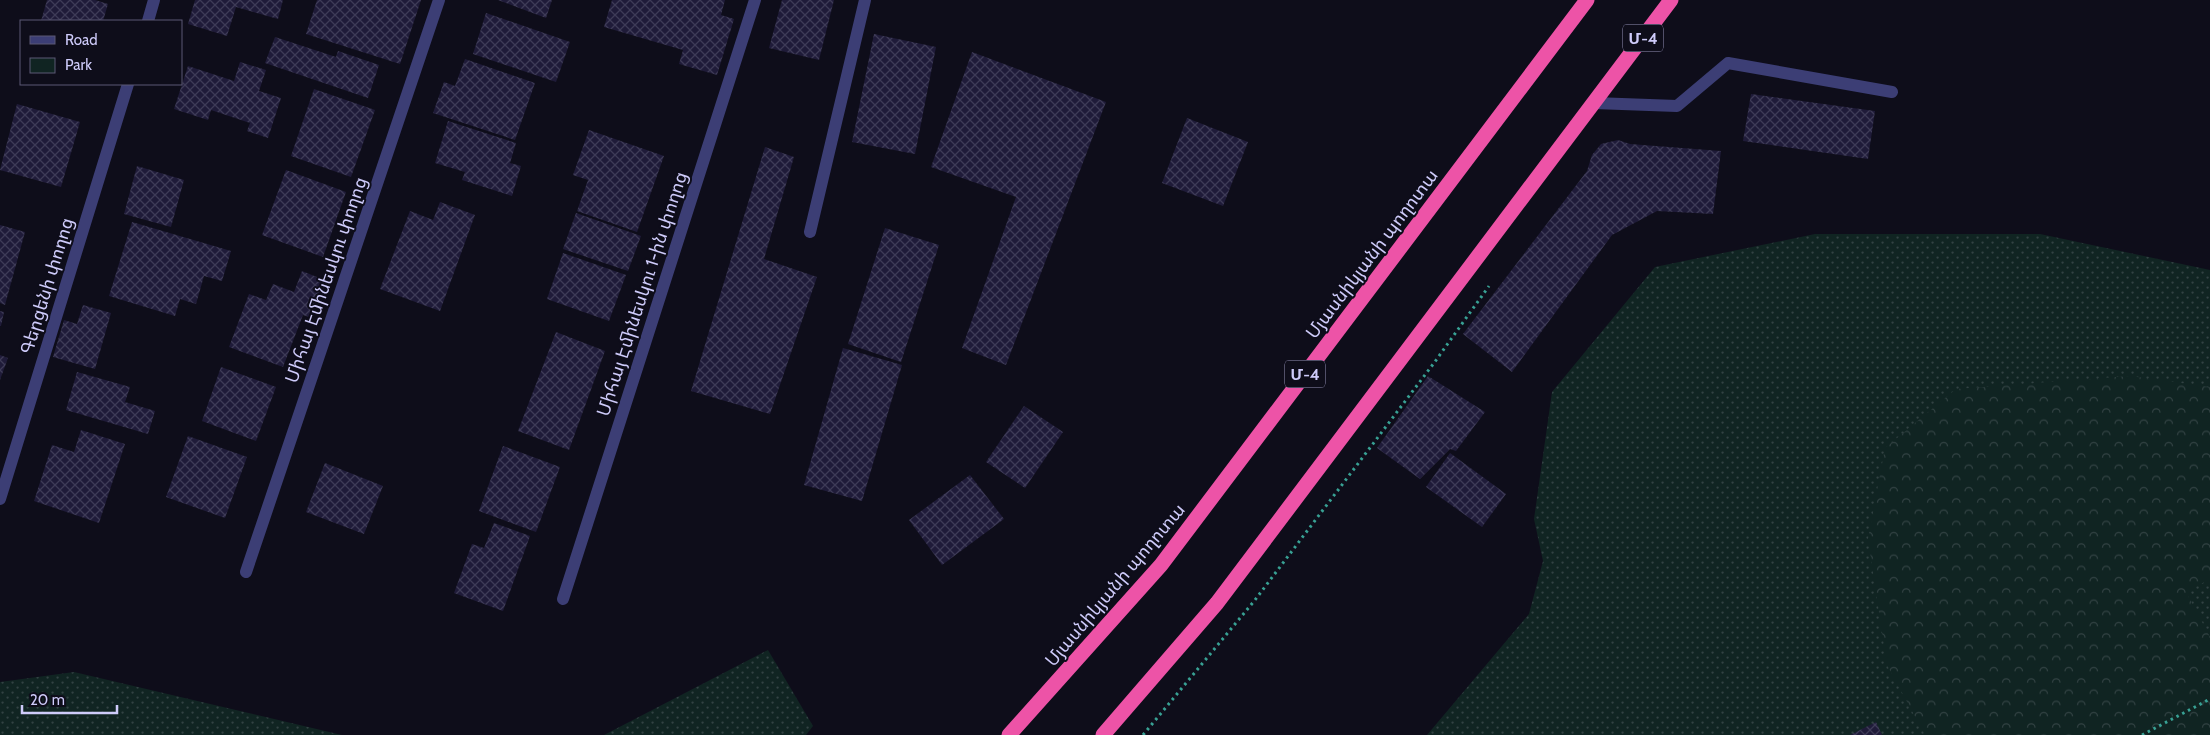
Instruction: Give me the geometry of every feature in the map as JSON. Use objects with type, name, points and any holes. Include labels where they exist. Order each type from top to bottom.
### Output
[{"type":"highway","name":"Մյասնիկյանի պողոտա","points":[[1010,735],[1162,565],[1587,0]]},
{"type":"highway","name":"Մ-4","points":[[1103,735],[1217,603],[1672,0]]},
{"type":"street","points":[[148,20],[154,0]]},
{"type":"street","name":"Միհայ Էմինեսկու փողոց","points":[[246,572],[439,0]]},
{"type":"street","name":"Միհայ Էմինեսկու 1-ին փողոց","points":[[562,599],[755,0]]},
{"type":"street","points":[[810,232],[865,0]]},
{"type":"street","points":[[1594,103],[1678,106],[1728,63],[1892,92]]},
{"type":"street","name":"Գերցենի փողոց","points":[[0,499],[128,85]]},
{"type":"path","points":[[2142,735],[2210,699]]},
{"type":"green space","points":[[1815,234],[2040,234],[2210,270],[2210,735],[1427,735],[1529,614],[1543,561],[1534,519],[1552,392],[1655,267]]},
{"type":"green space","points":[[2130,376],[2210,387],[2210,579],[2186,592],[2210,637],[2210,735],[1925,735],[1887,665],[1868,539],[1885,448],[1956,389]]},
{"type":"green space","points":[[768,650],[813,726],[806,735],[604,735]]},
{"type":"green space","points":[[74,672],[342,735],[0,735],[0,682]]},
{"type":"building","points":[[47,0],[95,0],[108,4],[103,20],[41,20]]},
{"type":"building","points":[[195,0],[283,0],[278,19],[236,7],[227,36],[188,24]]},
{"type":"building","points":[[317,0],[421,0],[400,64],[306,34]]},
{"type":"building","points":[[498,0],[552,0],[546,18]]},
{"type":"building","points":[[612,0],[725,0],[721,15],[734,19],[717,75],[679,64],[683,50],[604,27]]},
{"type":"building","points":[[782,0],[834,0],[819,60],[769,48]]},
{"type":"building","points":[[486,13],[570,42],[556,82],[473,54]]},
{"type":"building","points":[[874,34],[936,47],[915,154],[852,142]]},
{"type":"building","points":[[275,37],[336,57],[338,51],[379,65],[368,98],[265,63]]},
{"type":"building","points":[[972,52],[1106,102],[1006,365],[962,348],[1016,197],[931,167]]},
{"type":"building","points":[[465,59],[535,83],[515,140],[433,113],[444,82],[455,86]]},
{"type":"building","points":[[240,62],[266,70],[259,91],[281,98],[268,138],[247,131],[250,123],[211,110],[208,120],[174,109],[188,66],[234,81]]},
{"type":"building","points":[[314,89],[375,110],[351,177],[291,156]]},
{"type":"building","points":[[1751,94],[1875,111],[1868,159],[1743,141]]},
{"type":"building","points":[[17,104],[80,122],[61,187],[0,170]]},
{"type":"building","points":[[1187,118],[1248,142],[1223,206],[1162,183]]},
{"type":"building","points":[[448,121],[516,143],[510,163],[521,166],[512,196],[462,180],[465,172],[435,163]]},
{"type":"building","points":[[589,130],[664,156],[637,232],[577,211],[588,180],[573,175]]},
{"type":"building","points":[[1618,140],[1630,144],[1721,151],[1713,214],[1657,211],[1612,235],[1512,372],[1463,334],[1587,171],[1592,155],[1601,144]]},
{"type":"building","points":[[765,147],[794,157],[764,259],[817,277],[770,414],[691,391]]},
{"type":"building","points":[[137,166],[184,180],[171,227],[124,214]]},
{"type":"building","points":[[286,170],[346,192],[323,257],[262,235]]},
{"type":"building","points":[[440,202],[475,215],[440,311],[380,289],[410,211],[433,220]]},
{"type":"building","points":[[576,213],[641,236],[628,271],[563,249]]},
{"type":"building","points":[[132,222],[231,251],[222,281],[204,276],[196,304],[180,299],[175,316],[109,296]]},
{"type":"building","points":[[0,225],[25,232],[5,305],[0,303]]},
{"type":"building","points":[[885,228],[939,245],[901,362],[848,344]]},
{"type":"building","points":[[563,253],[626,275],[609,321],[547,299]]},
{"type":"building","points":[[302,271],[327,281],[312,318],[303,315],[283,367],[229,347],[249,294],[266,300],[273,284],[294,292]]},
{"type":"building","points":[[83,305],[111,313],[95,369],[53,357],[64,320],[77,324]]},
{"type":"building","points":[[0,311],[4,312],[1,326],[0,326]]},
{"type":"building","points":[[556,332],[605,351],[569,450],[518,431]]},
{"type":"building","points":[[843,348],[902,365],[862,501],[804,485]]},
{"type":"building","points":[[0,355],[8,358],[0,380]]},
{"type":"building","points":[[221,367],[276,387],[256,441],[202,421]]},
{"type":"building","points":[[77,372],[130,387],[125,402],[155,411],[148,434],[66,410]]},
{"type":"building","points":[[1428,376],[1485,412],[1456,451],[1450,449],[1420,479],[1377,448]]},
{"type":"building","points":[[1024,406],[1063,432],[1025,488],[986,462]]},
{"type":"building","points":[[81,430],[125,444],[99,523],[34,501],[52,445],[74,452]]},
{"type":"building","points":[[188,436],[247,457],[225,518],[166,497]]},
{"type":"building","points":[[503,446],[560,467],[536,532],[479,511]]},
{"type":"building","points":[[1450,453],[1506,494],[1482,527],[1426,487]]},
{"type":"building","points":[[325,463],[383,486],[364,534],[306,512]]},
{"type":"building","points":[[970,475],[1004,519],[942,565],[909,520]]},
{"type":"building","points":[[494,523],[530,536],[503,611],[454,593],[472,544],[484,548]]},
{"type":"building","points":[[1876,722],[1882,735],[1850,735]]}]
